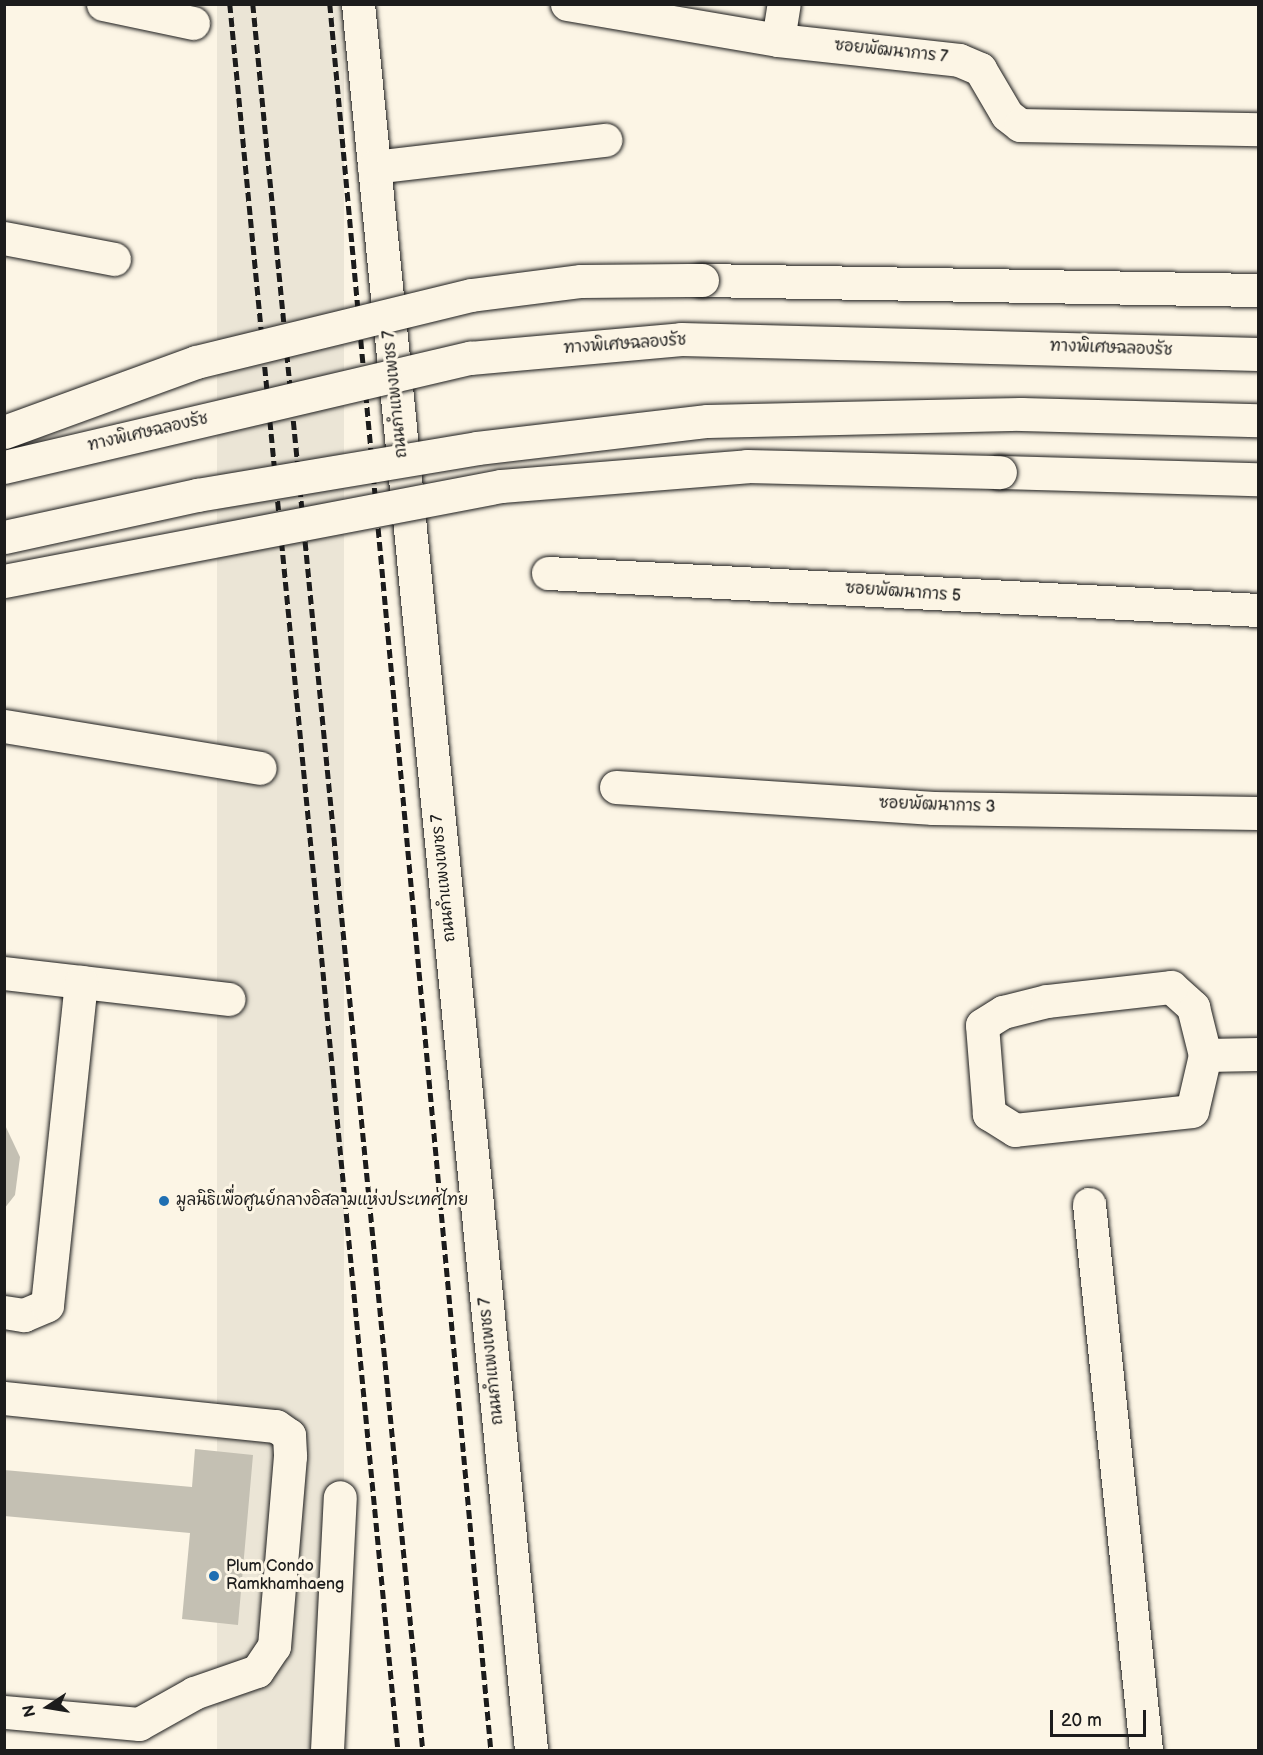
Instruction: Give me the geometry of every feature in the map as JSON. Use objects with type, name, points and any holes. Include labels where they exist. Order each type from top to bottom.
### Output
[{"type":"main road","points":[[103,4],[193,23]]},
{"type":"main road","name":"ถนนกำแพงเพชร 7","points":[[358,4],[531,1750]]},
{"type":"main road","name":"ซอยพัฒนาการ 7","points":[[567,4],[645,11],[778,40],[958,60],[980,69],[1007,115],[1020,125],[1258,129]]},
{"type":"main road","points":[[778,40],[784,4]]},
{"type":"main road","points":[[374,167],[605,140]]},
{"type":"main road","points":[[4,238],[114,259]]},
{"type":"main road","points":[[4,432],[196,362],[471,295],[581,281],[702,280],[1258,290]]},
{"type":"main road","name":"ทางพิเศษฉลองรัช","points":[[4,467],[470,358],[681,339],[1258,354]]},
{"type":"main road","points":[[4,537],[197,495],[477,448],[707,421],[1021,414],[1258,420]]},
{"type":"main road","points":[[4,581],[501,486],[747,465],[1258,479]]},
{"type":"main road","name":"ซอยพัฒนาการ 5","points":[[548,573],[1258,610]]},
{"type":"main road","points":[[4,726],[260,768]]},
{"type":"main road","name":"ซอยพัฒนาการ 3","points":[[616,787],[933,808],[1258,813]]},
{"type":"main road","points":[[4,973],[228,999]]},
{"type":"main road","points":[[4,1312],[24,1315],[47,1305],[81,981]]},
{"type":"main road","points":[[1171,987],[1193,1007],[1205,1055],[1192,1111],[1016,1130],[989,1114],[982,1025],[1003,1012],[1047,1001],[1171,987]]},
{"type":"main road","points":[[1205,1055],[1258,1054]]},
{"type":"main road","points":[[1089,1204],[1146,1750]]},
{"type":"main road","points":[[4,1398],[276,1426],[287,1431],[290,1456],[274,1646],[257,1671],[194,1693],[139,1724],[4,1713]]},
{"type":"main road","points":[[327,1750],[340,1497]]},
{"type":"shaded area","points":[[217,5],[344,5],[344,1750],[217,1750]]},
{"type":"building","points":[[4,1123],[20,1157],[15,1195],[4,1209]]},
{"type":"building","name":"Plum Condo Ramkhamhaeng","points":[[195,1449],[253,1455],[238,1625],[182,1619],[190,1533],[4,1516],[4,1470],[192,1487]]},
{"type":"railway","points":[[230,4],[398,1750]]},
{"type":"railway","points":[[253,4],[423,1750]]},
{"type":"railway","points":[[330,4],[491,1750]]},
{"type":"place","name":"มูลนิธิเพื่อศูนย์กลางอิสลามแห่งประเทศไทย","points":[[164,1201]]},
{"type":"place","name":"Plum Condo Ramkhamhaeng","points":[[214,1576]]}]
